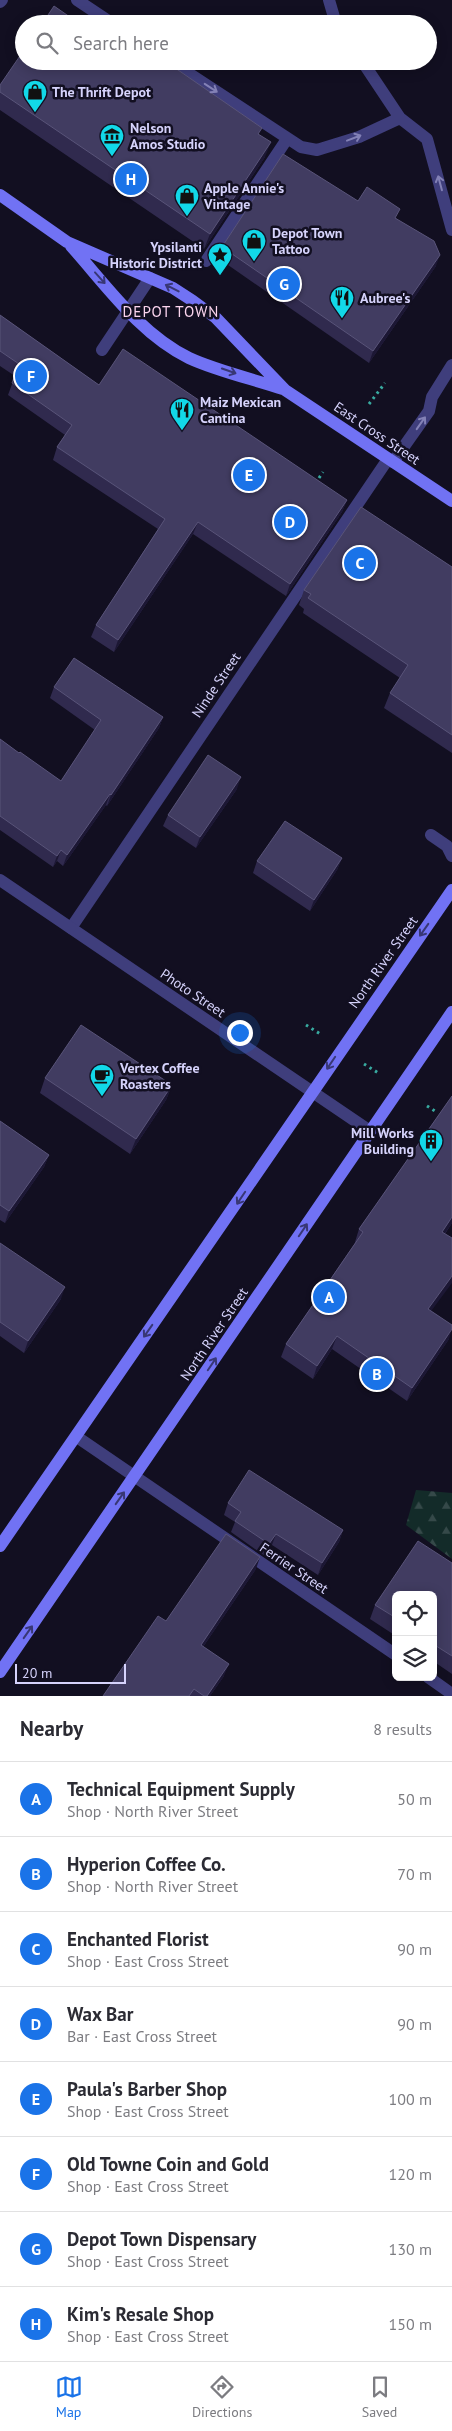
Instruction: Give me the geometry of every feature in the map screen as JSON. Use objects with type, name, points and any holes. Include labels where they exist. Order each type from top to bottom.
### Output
[{"type":"street","points":[[78,0],[100,15]]},
{"type":"street","points":[[330,0],[334,15]]},
{"type":"street","points":[[184,70],[287,139],[317,150],[358,136],[400,118]]},
{"type":"street","points":[[368,70],[400,118],[427,139],[452,230]]},
{"type":"street","points":[[206,261],[287,139]]},
{"type":"street","name":"East Cross Street","points":[[0,195],[68,242],[173,288],[216,318],[285,390],[452,501]]},
{"type":"street","name":"East Cross Street","points":[[68,242],[146,328],[189,358],[285,390]]},
{"type":"street","points":[[102,350],[150,278]]},
{"type":"street","name":"Ninde Street","points":[[71,928],[390,461],[429,411],[432,397],[452,365]]},
{"type":"street","points":[[432,834],[446,846],[452,856]]},
{"type":"street","name":"Photo Street","points":[[0,880],[370,1132]]},
{"type":"street","name":"North River Street","points":[[0,1546],[77,1437],[452,890]]},
{"type":"street","name":"North River Street","points":[[0,1672],[452,1012]]},
{"type":"street","name":"Ferrier Street","points":[[77,1437],[134,1478],[392,1652]]},
{"type":"street","points":[[434,1681],[452,1694]]},
{"type":"path","points":[[369,404],[385,383]]},
{"type":"path","points":[[319,478],[323,472]]},
{"type":"path","points":[[306,1025],[327,1038]]},
{"type":"path","points":[[362,1062],[380,1075]]},
{"type":"path","points":[[427,1106],[438,1113]]},
{"type":"green space","points":[[416,1490],[452,1493],[452,1559],[406,1525]]},
{"type":"building","points":[[54,6],[67,15],[48,15]]},
{"type":"building","points":[[15,63],[15,70],[178,70],[262,128],[258,134],[271,142],[210,234],[0,92],[0,85]]},
{"type":"building","points":[[283,154],[358,201],[367,187],[400,209],[395,218],[434,241],[440,255],[373,351],[222,247]]},
{"type":"building","points":[[0,315],[99,385],[123,349],[347,500],[290,584],[198,522],[118,640],[96,625],[165,519],[57,447],[72,425],[12,383],[19,364],[0,351]]},
{"type":"building","points":[[361,507],[452,567],[452,735],[390,693],[408,665],[308,598],[311,594],[304,590]]},
{"type":"building","points":[[74,658],[163,717],[111,795],[67,855],[61,850],[57,856],[0,816],[0,739],[61,781],[101,720],[54,687]]},
{"type":"building","points":[[208,755],[241,777],[200,837],[168,815]]},
{"type":"building","points":[[285,821],[342,858],[314,900],[257,861]]},
{"type":"building","points":[[81,1025],[172,1085],[136,1139],[45,1078]]},
{"type":"building","points":[[452,1096],[452,1217],[442,1232],[452,1238],[452,1276],[428,1309],[452,1325],[452,1329],[412,1388],[337,1336],[317,1366],[286,1344],[363,1232],[359,1229]]},
{"type":"building","points":[[0,1121],[49,1155],[9,1211],[0,1205]]},
{"type":"building","points":[[0,1243],[65,1287],[28,1341],[0,1322]]},
{"type":"building","points":[[249,1470],[343,1530],[322,1563],[276,1534],[269,1544],[235,1521],[241,1512],[228,1503]]},
{"type":"building","points":[[226,1534],[260,1557],[201,1645],[229,1664],[207,1696],[194,1689],[189,1696],[103,1696],[158,1616],[166,1621]]},
{"type":"building","points":[[418,1541],[452,1563],[452,1656],[437,1647],[437,1591],[392,1591],[392,1616],[375,1605]]},
{"type":"place","name":"The Thrift Depot","points":[[35,113]]},
{"type":"place","name":"Nelson Amos Studio","points":[[112,157]]},
{"type":"place","name":"Kim's Resale Shop","points":[[131,179]]},
{"type":"place","name":"Apple Annie's Vintage","points":[[187,217]]},
{"type":"place","name":"Depot Town Tattoo","points":[[254,262]]},
{"type":"place","name":"Ypsilanti Historic District","points":[[220,276]]},
{"type":"place","name":"Depot Town Dispensary","points":[[284,284]]},
{"type":"place","name":"Aubree's","points":[[342,319]]},
{"type":"place","name":"Old Towne Coin and Gold","points":[[31,376]]},
{"type":"place","name":"Maiz Mexican Cantina","points":[[182,431]]},
{"type":"place","name":"Paula's Barber Shop","points":[[249,475]]},
{"type":"place","name":"Wax Bar","points":[[290,522]]},
{"type":"place","name":"Enchanted Florist","points":[[360,563]]},
{"type":"place","name":"Vertex Coffee Roasters","points":[[102,1097]]},
{"type":"place","name":"Mill Works Building","points":[[431,1162]]},
{"type":"place","name":"Technical Equipment Supply","points":[[329,1297]]},
{"type":"place","name":"Hyperion Coffee Co.","points":[[377,1374]]},
{"type":"district","name":"DEPOT TOWN","points":[[171,312]]}]
